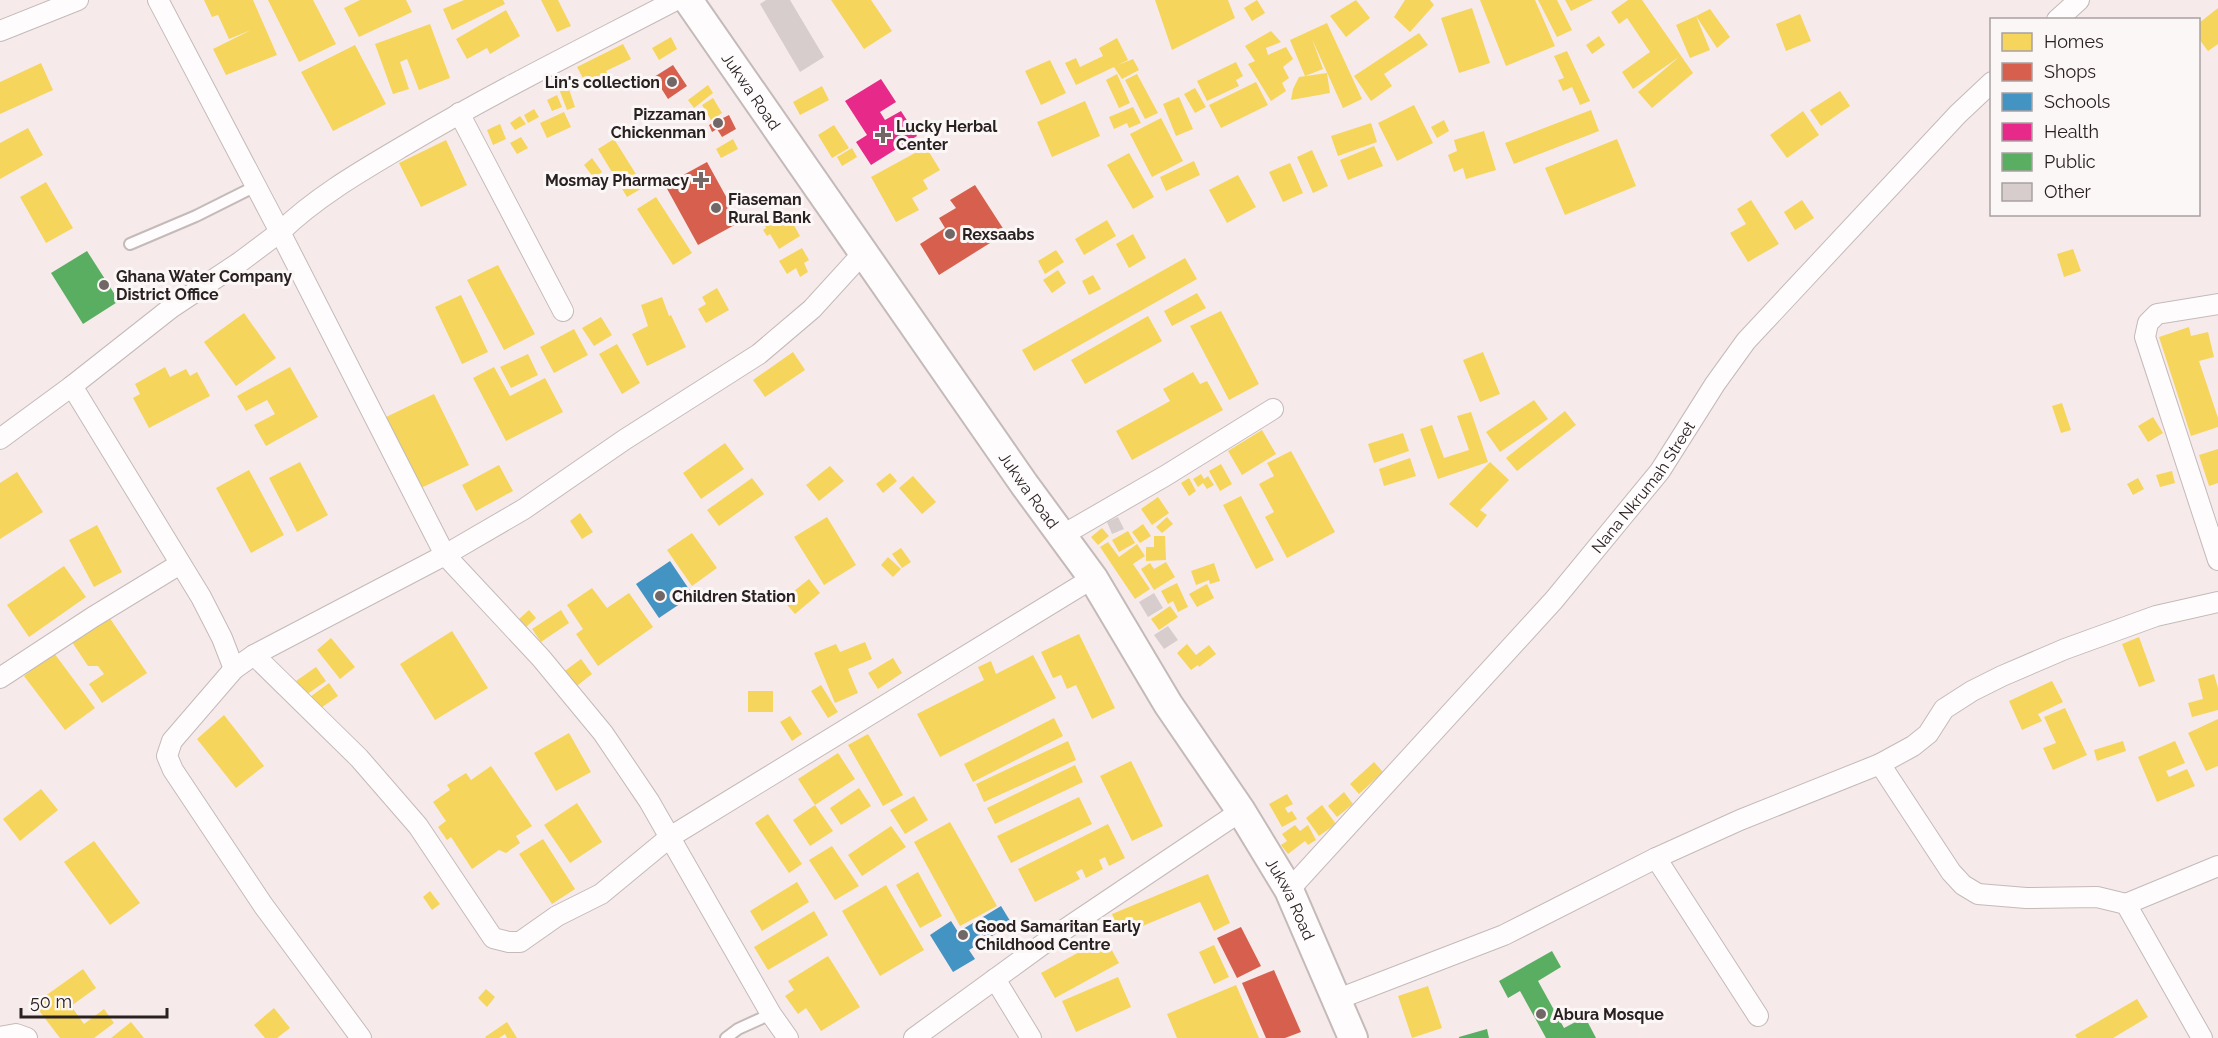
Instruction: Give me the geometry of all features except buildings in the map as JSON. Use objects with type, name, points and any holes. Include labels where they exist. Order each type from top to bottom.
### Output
[{"type":"main road","name":"Jukwa Road","points":[[687,0],[1061,536],[1093,578],[1168,704],[1240,811],[1289,890],[1353,1038]]},
{"type":"street","points":[[0,31],[78,0]]},
{"type":"street","points":[[158,0],[280,231],[445,555],[541,658],[603,733],[649,801],[771,1014],[788,1038]]},
{"type":"street","points":[[0,439],[171,308],[240,262],[280,231],[298,213],[330,192],[459,113],[676,0]]},
{"type":"street","points":[[2059,18],[2079,0]]},
{"type":"street","name":"Nana Nkrumah Street","points":[[1289,890],[1554,600],[1660,471],[1715,384],[1746,341],[1958,114],[1990,84]]},
{"type":"street","points":[[459,113],[563,311]]},
{"type":"street","points":[[361,1038],[263,905],[173,770],[167,756],[172,741],[234,669],[254,655],[445,555],[524,509],[624,440],[759,354],[812,309],[863,253]]},
{"type":"street","points":[[2218,304],[2157,314],[2148,323],[2145,337],[2218,560]]},
{"type":"street","points":[[72,386],[201,597],[222,638],[234,669]]},
{"type":"street","points":[[1061,536],[1274,409]]},
{"type":"street","points":[[0,678],[180,564]]},
{"type":"street","points":[[254,655],[359,758],[418,826],[493,938],[520,942],[557,916],[601,894],[670,837],[1093,578]]},
{"type":"street","points":[[1338,999],[1504,935],[1656,858],[1740,820],[1880,764],[1913,746],[1928,734],[1944,709],[2001,676],[2065,649],[2156,616],[2218,602]]},
{"type":"street","points":[[1880,764],[1951,872],[1964,885],[1978,894],[2026,898],[2097,897],[2126,904],[2218,866]]},
{"type":"street","points":[[914,1038],[1112,896],[1240,811]]},
{"type":"street","points":[[1656,858],[1758,1016]]},
{"type":"street","points":[[2126,904],[2202,1038]]},
{"type":"street","points":[[995,979],[1031,1038]]},
{"type":"street","points":[[0,1037],[16,1034],[27,1038]]},
{"type":"lane","points":[[130,244],[196,216],[256,186]]},
{"type":"lane","points":[[726,1038],[738,1029],[771,1014]]},
{"type":"place","name":"Lin's collection","points":[[672,82]]},
{"type":"place","name":"Pizzaman Chickenman","points":[[718,123]]},
{"type":"place","name":"Lucky Herbal Center","points":[[883,135]]},
{"type":"place","name":"Mosmay Pharmacy","points":[[701,180]]},
{"type":"place","name":"Fiaseman Rural Bank","points":[[716,208]]},
{"type":"place","name":"Rexsaabs","points":[[950,234]]},
{"type":"place","name":"Ghana Water Company District Office","points":[[104,285]]},
{"type":"place","name":"Children Station","points":[[660,596]]},
{"type":"place","name":"Good Samaritan Early Childhood Centre","points":[[963,935]]},
{"type":"place","name":"Abura Mosque","points":[[1541,1014]]}]
